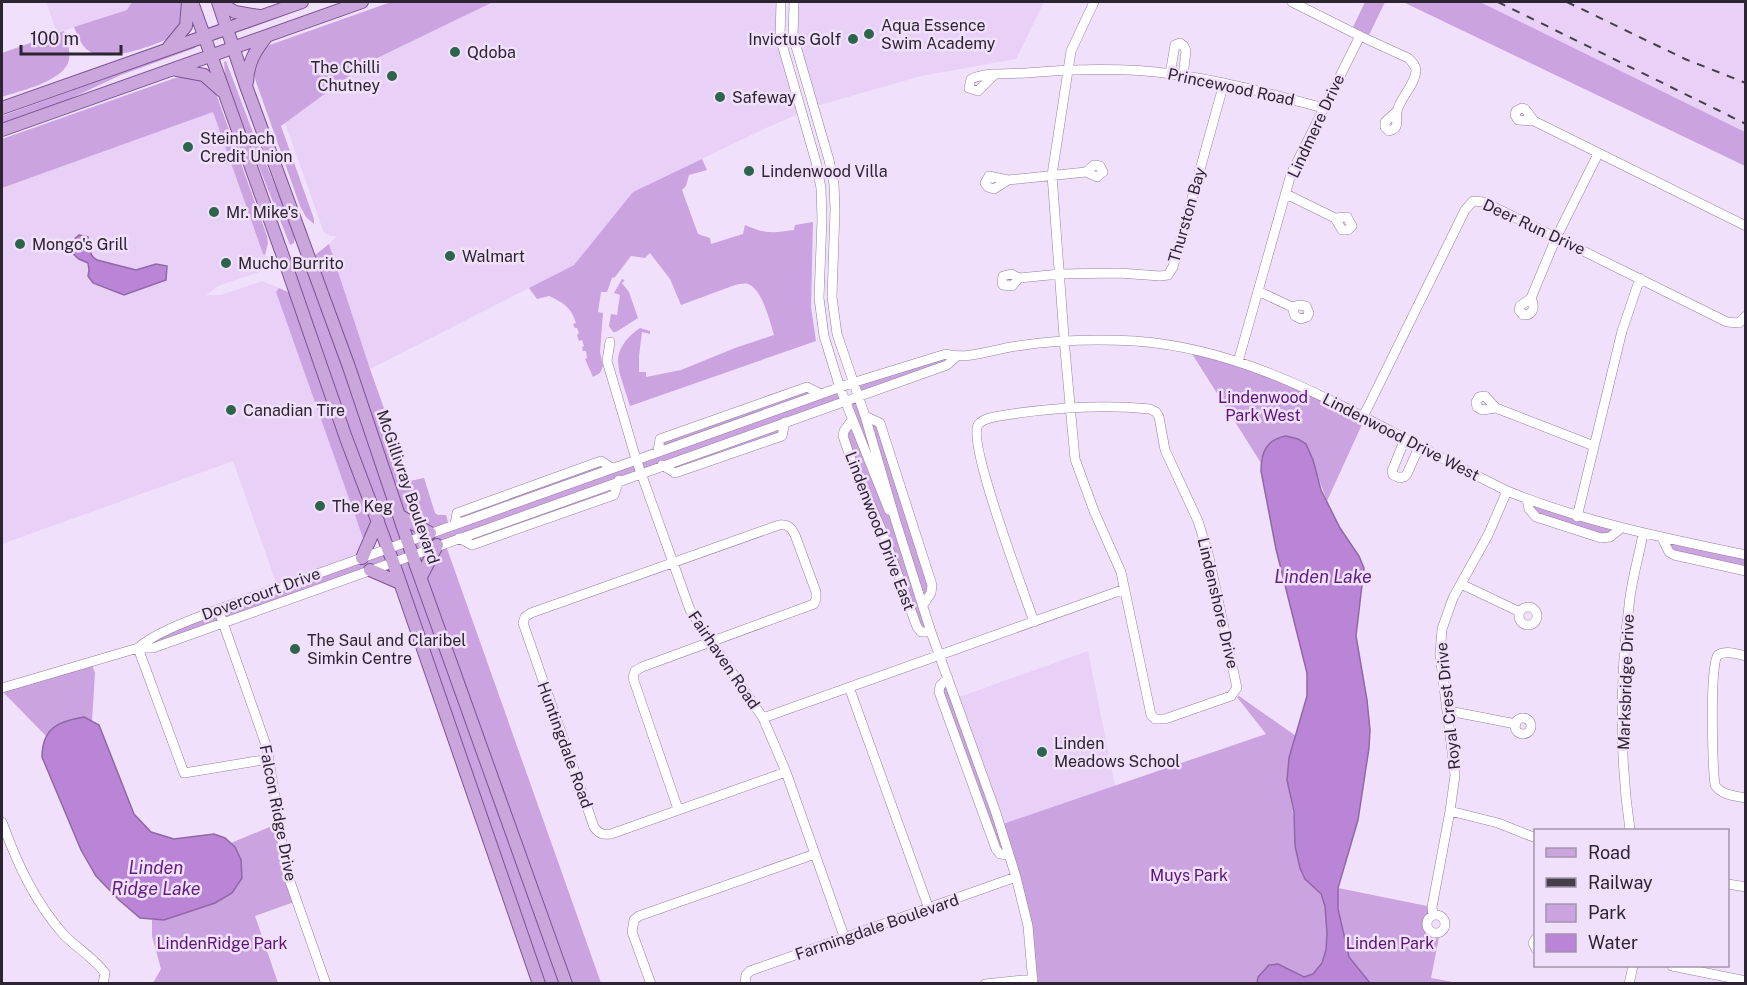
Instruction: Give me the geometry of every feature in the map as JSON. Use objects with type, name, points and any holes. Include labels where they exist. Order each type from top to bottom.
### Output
[{"type":"main road","points":[[190,2],[285,262],[344,434],[393,562],[539,984]]},
{"type":"main road","points":[[167,49],[186,26],[190,2]]},
{"type":"main road","points":[[218,2],[235,12],[263,16]]},
{"type":"main road","name":"McGillivray Boulevard","points":[[218,2],[566,984]]},
{"type":"main road","points":[[2,108],[302,2]]},
{"type":"main road","points":[[2,130],[362,2]]},
{"type":"main road","points":[[246,86],[252,55],[268,35]]},
{"type":"main road","points":[[173,69],[204,75],[224,93]]},
{"type":"main road","points":[[400,516],[430,533]]},
{"type":"main road","points":[[362,558],[378,521]]},
{"type":"main road","points":[[421,577],[437,545]]},
{"type":"main road","points":[[370,570],[400,583]]},
{"type":"street","name":"Lindenwood Drive East","points":[[781,2],[780,36],[816,162],[821,188],[819,298],[821,319],[840,388],[886,506],[896,522]]},
{"type":"street","name":"Lindenwood Drive East","points":[[794,2],[793,36],[832,172],[835,210],[832,275],[837,333],[865,416],[922,605],[948,678],[940,686],[939,692],[996,849],[1000,854],[1009,855],[1016,877],[1028,926],[1034,981]]},
{"type":"street","points":[[1069,69],[1071,51],[1094,2]]},
{"type":"street","points":[[1292,2],[1408,58],[1414,64],[1414,75],[1397,111]]},
{"type":"street","name":"Lindmere Drive","points":[[1238,362],[1291,174],[1360,36]]},
{"type":"street","points":[[1170,74],[1173,50],[1175,45],[1180,43],[1186,51],[1183,76]]},
{"type":"street","name":"Princewood Road","points":[[994,75],[1069,69],[1134,70],[1224,83],[1324,108]]},
{"type":"street","name":"Lindenshore Drive","points":[[1069,69],[1052,175],[1072,441],[1080,476],[1115,556],[1125,589],[1149,707],[1155,719],[1165,719],[1231,696],[1235,692],[1236,683],[1208,553],[1198,521],[1166,450],[1158,414],[1150,409],[1070,406]]},
{"type":"street","name":"Thurston Bay","points":[[1059,274],[1119,273],[1165,276],[1171,272],[1224,83]]},
{"type":"street","points":[[1534,121],[1746,226]]},
{"type":"street","points":[[1531,297],[1556,238],[1598,154]]},
{"type":"street","points":[[1008,180],[1086,172]]},
{"type":"street","points":[[1286,194],[1335,218]]},
{"type":"street","name":"Deer Run Drive","points":[[1363,417],[1469,203],[1478,200],[1727,322],[1739,323],[1746,315]]},
{"type":"street","points":[[1019,279],[1059,274]]},
{"type":"street","points":[[1577,517],[1622,331],[1640,278]]},
{"type":"street","points":[[1258,291],[1292,307]]},
{"type":"street","name":"Lindenwood Drive West","points":[[388,548],[852,383],[946,354],[956,357],[1017,345],[1064,341],[1135,341],[1189,349],[1238,362],[1291,380],[1507,491],[1577,517],[1643,534],[1746,555]]},
{"type":"street","name":"Fairhaven Road","points":[[610,342],[607,361],[636,459],[690,610],[763,718],[786,772],[845,939]]},
{"type":"street","name":"Lindenwood Drive West","points":[[393,562],[459,538],[472,545],[603,499],[614,495],[619,480],[662,465],[668,471],[675,473],[782,436],[785,422],[947,365],[956,357]]},
{"type":"street","points":[[1034,622],[995,513],[976,431],[981,422],[987,419],[1070,406]]},
{"type":"street","points":[[1496,408],[1594,446]]},
{"type":"street","name":"Lindenwood Drive East","points":[[865,416],[880,423],[932,585],[931,593],[922,605]]},
{"type":"street","name":"Lindenwood Drive East","points":[[852,420],[843,436],[854,468],[882,531],[916,627],[921,632],[932,632]]},
{"type":"street","points":[[1405,439],[1393,467],[1393,475],[1396,477],[1404,477],[1407,474],[1419,447]]},
{"type":"street","name":"Royal Crest Drive","points":[[1433,915],[1432,907],[1455,775],[1440,641],[1446,613],[1488,535],[1507,491]]},
{"type":"street","name":"Lindenwood Drive West","points":[[1527,499],[1529,510],[1536,517],[1595,537],[1610,537],[1620,528]]},
{"type":"street","points":[[672,562],[779,525],[786,525],[792,528],[816,592],[814,604],[635,671],[633,678],[678,809]]},
{"type":"street","name":"Marksbridge Drive","points":[[1630,829],[1623,762],[1623,703],[1631,596],[1643,534]]},
{"type":"street","points":[[1662,538],[1669,552],[1674,555],[1746,570]]},
{"type":"street","name":"Dovercourt Drive","points":[[138,648],[193,619],[388,548]]},
{"type":"street","name":"Dovercourt Drive","points":[[2,688],[138,648],[153,648],[223,621],[393,562]]},
{"type":"street","name":"Huntingdale Road","points":[[672,562],[531,613],[525,617],[523,623],[590,816],[598,832],[611,834],[786,772]]},
{"type":"street","points":[[1461,584],[1520,612]]},
{"type":"street","points":[[763,718],[1125,589]]},
{"type":"street","name":"Falcon Ridge Drive","points":[[219,609],[267,747],[287,873],[326,984]]},
{"type":"street","points":[[138,648],[184,773],[269,759]]},
{"type":"street","points":[[1746,656],[1725,652],[1719,655],[1716,659],[1713,682],[1716,785],[1723,793],[1746,798]]},
{"type":"street","points":[[849,687],[929,909]]},
{"type":"street","points":[[1449,711],[1516,724]]},
{"type":"street","points":[[1450,811],[1498,823],[1534,837]]},
{"type":"street","points":[[2,822],[16,860],[32,892],[52,922],[73,945],[100,966],[105,973],[103,984]]},
{"type":"street","points":[[651,984],[632,932],[634,920],[639,916],[815,854]]},
{"type":"street","name":"Farmingdale Boulevard","points":[[745,984],[746,975],[750,971],[1016,877]]},
{"type":"street","points":[[1729,884],[1746,887]]},
{"type":"street","points":[[1629,984],[1633,967]]},
{"type":"street","points":[[1677,967],[1746,981]]},
{"type":"street","points":[[985,984],[1034,981]]},
{"type":"shaded area","points":[[46,2],[132,2],[127,10],[57,33]]},
{"type":"shaded area","points":[[493,2],[781,2],[780,37],[801,113],[633,192],[574,265],[370,369],[329,244],[337,236],[324,233],[285,123],[367,63]]},
{"type":"shaded area","points":[[794,2],[1044,2],[1016,59],[921,76],[813,107],[793,36]]},
{"type":"shaded area","points":[[1480,2],[1745,2],[1745,132]]},
{"type":"shaded area","points":[[213,112],[263,254],[269,257],[262,271],[218,286],[206,295],[221,295],[262,281],[279,288],[276,292],[363,537],[370,541],[362,558],[278,588],[233,461],[2,544],[2,188]]},
{"type":"shaded area","name":"Linden Meadows School","points":[[1088,651],[1115,786],[1000,825],[956,698]]},
{"type":"green space","points":[[132,2],[183,2],[184,23],[167,39],[128,52],[106,55],[96,54],[86,49],[74,27],[127,10]]},
{"type":"green space","points":[[391,2],[493,2],[367,63],[281,126],[314,224],[306,217],[300,206],[255,79],[254,68],[264,47]]},
{"type":"green space","points":[[1365,2],[1385,2],[1369,35],[1353,27]]},
{"type":"green space","points":[[1403,2],[1480,2],[1745,132],[1745,166]]},
{"type":"green space","points":[[64,31],[69,55],[64,70],[39,85],[2,97],[2,53]]},
{"type":"green space","points":[[195,46],[195,48],[121,75],[65,101],[2,123],[2,116]]},
{"type":"green space","points":[[226,61],[295,233],[294,243],[290,245],[242,124],[225,75],[224,62]]},
{"type":"green space","points":[[187,76],[206,83],[218,99],[267,236],[265,255],[213,112],[2,188],[2,139],[175,78]]},
{"type":"green space","points":[[702,159],[707,170],[689,175],[686,186],[682,190],[698,234],[710,238],[711,244],[743,234],[745,225],[758,230],[775,232],[794,230],[795,225],[813,222],[811,307],[816,341],[630,406],[618,363],[622,346],[629,337],[640,328],[650,331],[650,334],[642,332],[639,356],[639,372],[646,372],[646,377],[681,370],[774,335],[765,308],[755,289],[747,284],[735,285],[681,305],[670,279],[650,253],[645,258],[631,256],[612,278],[607,292],[601,292],[598,312],[603,313],[600,352],[603,366],[600,373],[593,377],[585,359],[587,358],[586,351],[583,351],[582,340],[579,341],[577,335],[579,333],[573,324],[576,323],[569,309],[549,296],[537,299],[529,288],[574,265],[633,192]]},
{"type":"green space","points":[[329,244],[410,481],[424,478],[435,513],[446,515],[449,526],[455,517],[601,461],[612,468],[658,452],[658,444],[807,387],[821,394],[840,388],[845,401],[785,422],[782,436],[675,473],[662,465],[619,480],[614,495],[472,545],[459,538],[445,543],[601,983],[539,983],[393,562],[153,648],[150,640],[388,548],[378,522],[370,541],[363,538],[276,292],[279,288],[295,295],[288,271],[310,259]]},
{"type":"green space","points":[[622,279],[625,280],[622,283],[629,292],[638,318],[613,332],[609,326],[611,314],[617,315],[620,295],[614,293]]},
{"type":"green space","name":"Lindenwood Park West","points":[[1189,349],[1238,362],[1365,418],[1327,501],[1306,444],[1289,436],[1279,437],[1269,444],[1261,463]]},
{"type":"green space","points":[[946,354],[956,357],[858,397],[865,416],[875,419],[932,585],[923,605],[931,632],[921,632],[843,436],[852,419],[845,401],[857,397],[852,383]]},
{"type":"green space","points":[[1527,499],[1620,529],[1610,537],[1536,517]]},
{"type":"green space","points":[[1662,538],[1745,555],[1745,571],[1674,555]]},
{"type":"green space","points":[[91,662],[95,673],[92,721],[84,717],[51,729],[46,736],[2,691]]},
{"type":"green space","name":"Muys Park","points":[[948,678],[1000,825],[1266,734],[1237,697],[1239,696],[1296,736],[1289,758],[1287,780],[1305,879],[1320,894],[1325,906],[1327,933],[1326,950],[1322,963],[1313,974],[1304,977],[1278,964],[1269,965],[1258,977],[1257,983],[1033,983],[1028,926],[1009,855],[1000,854],[940,686]]},
{"type":"green space","name":"LindenRidge Park","points":[[279,823],[297,901],[255,916],[278,983],[153,983],[161,969],[152,936],[152,920],[165,920],[242,878],[239,855],[231,843]]},
{"type":"green space","name":"Linden Park","points":[[1338,888],[1432,907],[1427,927],[1431,932],[1440,932],[1431,978],[1459,983],[1370,983],[1349,957],[1338,909]]},
{"type":"water","points":[[79,235],[88,237],[91,253],[97,260],[136,270],[156,264],[167,266],[166,280],[124,295],[93,283],[88,276],[88,263],[72,253],[71,242]]},
{"type":"water","name":"Linden Lake","points":[[1286,436],[1306,444],[1321,490],[1364,568],[1356,636],[1367,700],[1369,748],[1358,820],[1338,888],[1338,909],[1349,957],[1370,983],[1257,983],[1258,977],[1269,965],[1278,964],[1304,977],[1313,974],[1322,963],[1326,950],[1327,933],[1325,906],[1321,894],[1305,879],[1295,846],[1294,812],[1287,780],[1289,758],[1307,696],[1307,673],[1276,549],[1261,471],[1266,448],[1274,440]]},
{"type":"water","name":"Linden Ridge Lake","points":[[84,717],[99,725],[134,814],[151,832],[174,839],[214,834],[225,838],[235,847],[241,860],[242,878],[232,893],[215,903],[164,920],[140,918],[96,876],[81,850],[42,757],[45,739],[54,728],[67,721]]},
{"type":"railway","points":[[1498,2],[1746,124]]},
{"type":"railway","points":[[1567,2],[1685,59],[1746,83]]},
{"type":"place","name":"Aqua Essence Swim Academy","points":[[869,34]]},
{"type":"place","name":"Invictus Golf","points":[[853,39]]},
{"type":"place","name":"Qdoba","points":[[455,52]]},
{"type":"place","name":"The Chilli Chutney","points":[[392,76]]},
{"type":"place","name":"Safeway","points":[[720,97]]},
{"type":"place","name":"Steinbach Credit Union","points":[[188,147]]},
{"type":"place","name":"Lindenwood Villa","points":[[749,171]]},
{"type":"place","name":"Mr. Mike's","points":[[214,212]]},
{"type":"place","name":"Mongo's Grill","points":[[20,244]]},
{"type":"place","name":"Walmart","points":[[450,256]]},
{"type":"place","name":"Mucho Burrito","points":[[226,263]]},
{"type":"place","name":"Canadian Tire","points":[[231,410]]},
{"type":"place","name":"The Keg","points":[[320,506]]},
{"type":"place","name":"The Saul and Claribel Simkin Centre","points":[[295,649]]},
{"type":"place","name":"Linden Meadows School","points":[[1042,752]]}]
